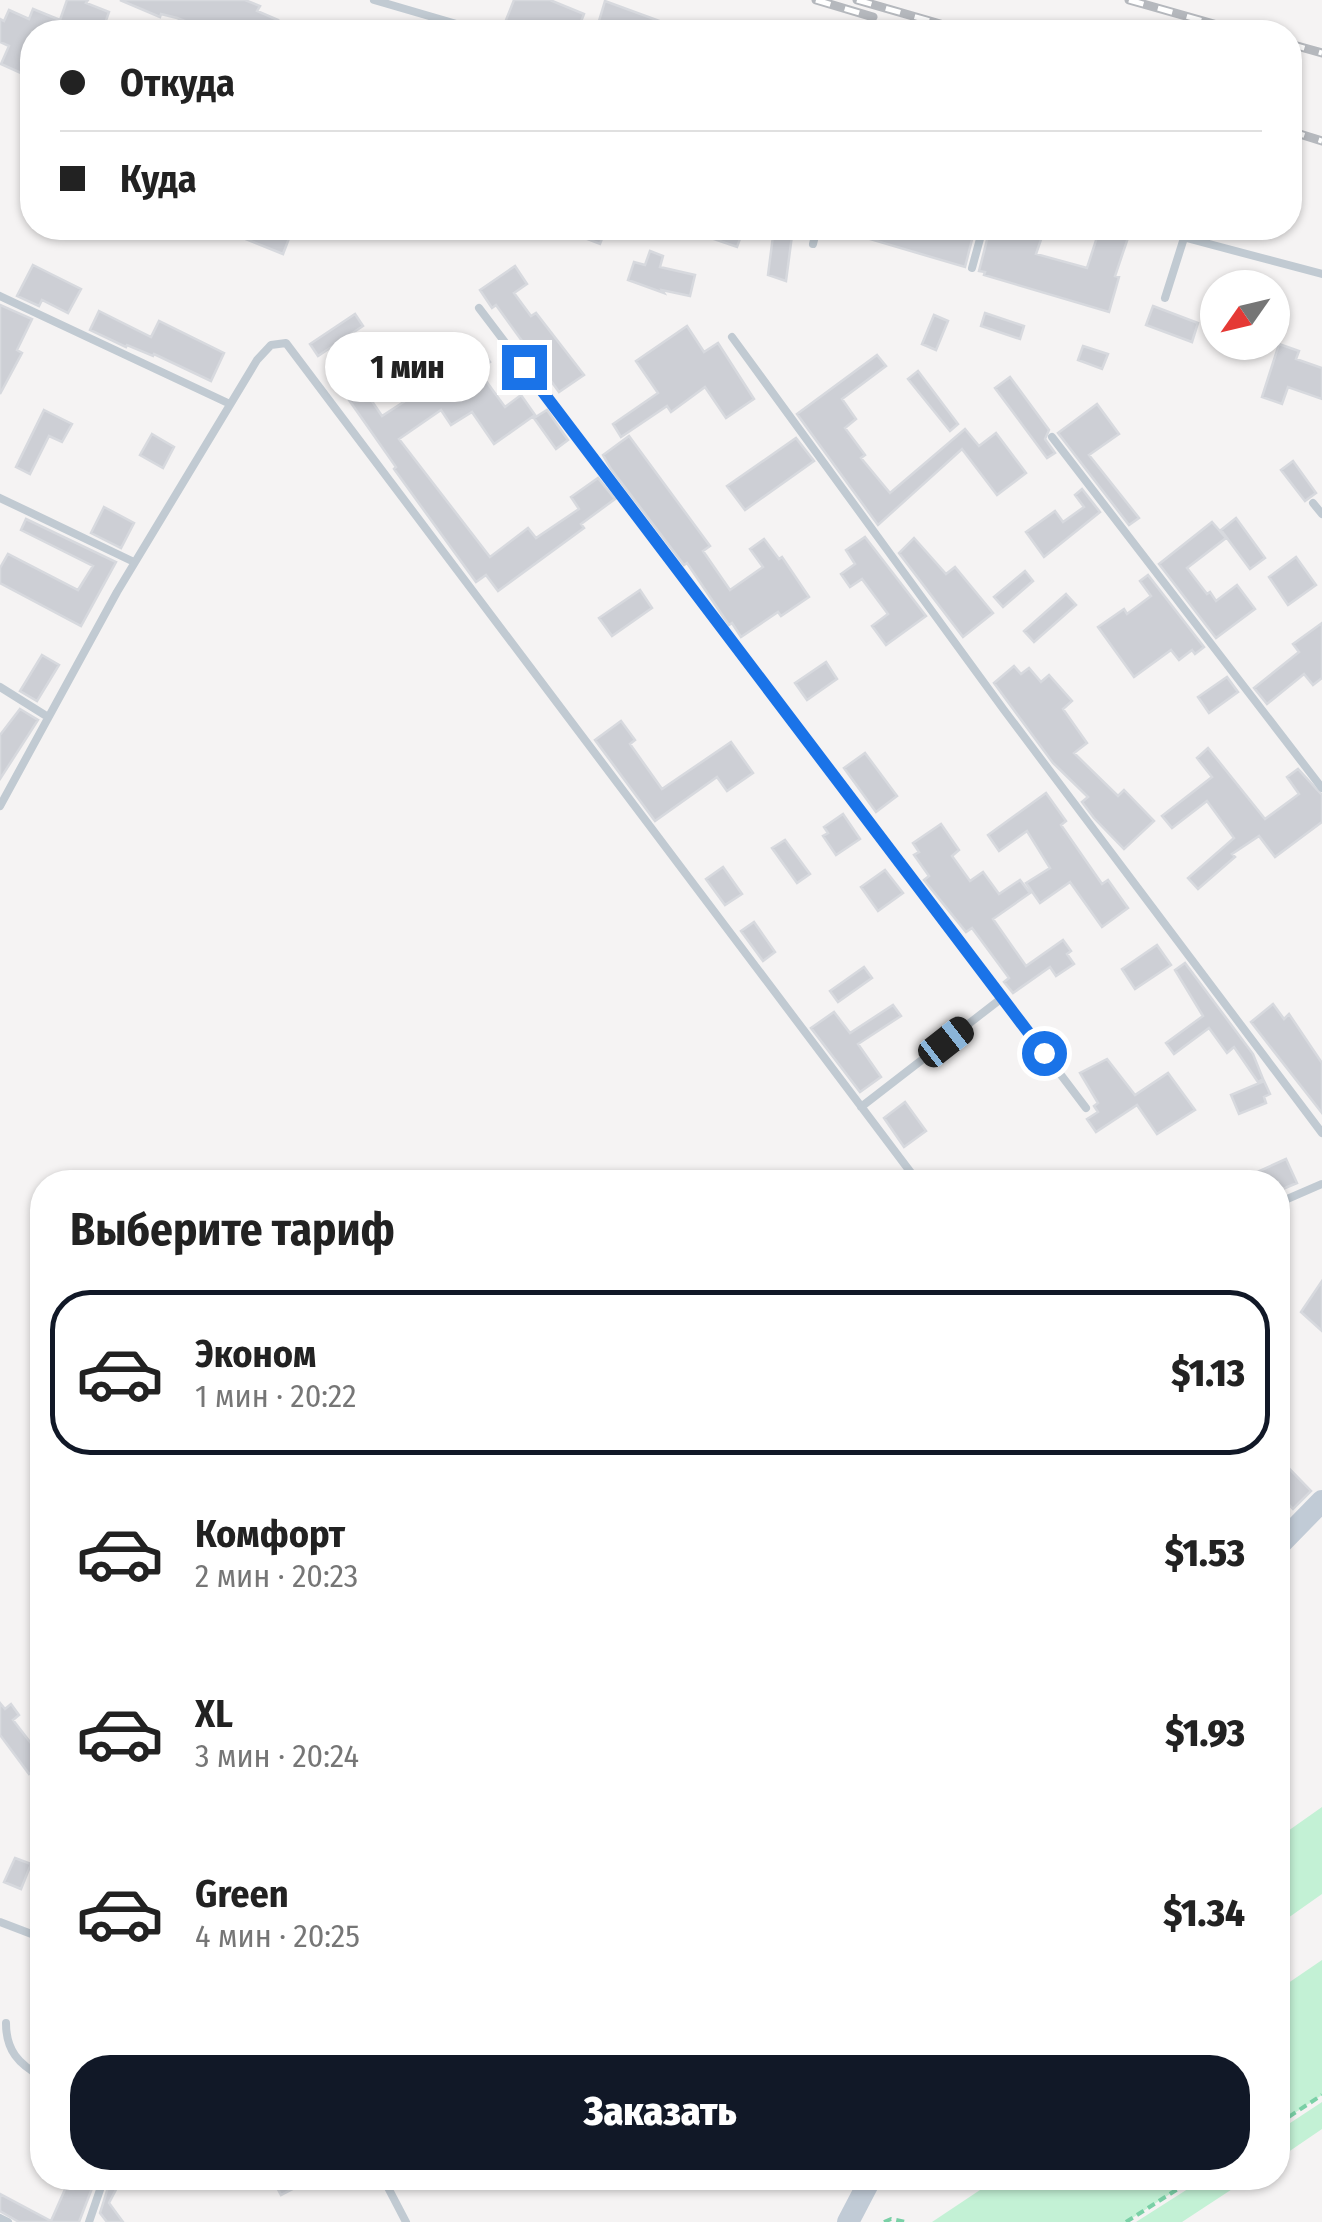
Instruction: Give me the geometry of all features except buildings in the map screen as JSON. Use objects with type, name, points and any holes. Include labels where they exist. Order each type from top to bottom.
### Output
[{"type":"street","points":[[1290,1534],[1322,1502]]},
{"type":"street","points":[[848,2222],[865,2190]]},
{"type":"lane","points":[[374,0],[443,20]]},
{"type":"lane","points":[[813,244],[814,240]]},
{"type":"lane","points":[[972,268],[980,240]]},
{"type":"lane","points":[[1166,298],[1183,240]]},
{"type":"lane","points":[[1192,240],[1322,274]]},
{"type":"lane","points":[[0,296],[230,404]]},
{"type":"lane","points":[[479,308],[1086,1108]]},
{"type":"lane","points":[[732,338],[1016,726],[1322,1133]]},
{"type":"lane","points":[[0,806],[134,562],[257,360],[271,344],[286,342],[909,1170]]},
{"type":"lane","points":[[1052,437],[1322,788]]},
{"type":"lane","points":[[0,498],[134,562]]},
{"type":"lane","points":[[1313,503],[1322,514]]},
{"type":"lane","points":[[0,687],[48,717]]},
{"type":"lane","points":[[862,1107],[1002,998]]},
{"type":"lane","points":[[1290,1197],[1322,1184]]},
{"type":"lane","points":[[0,1922],[30,1933]]},
{"type":"lane","points":[[6,2023],[11,2052],[30,2067]]},
{"type":"lane","points":[[89,2222],[100,2190]]},
{"type":"lane","points":[[389,2190],[406,2222]]},
{"type":"lane","points":[[0,2218],[8,2222]]},
{"type":"path","points":[[1290,2116],[1322,2095]]},
{"type":"path","points":[[1126,2222],[1176,2190]]},
{"type":"path","points":[[884,2222],[890,2218],[906,2222]]},
{"type":"green space","points":[[1322,1807],[1322,1894],[1290,1917],[1290,1830]]},
{"type":"green space","points":[[1322,1960],[1322,2095],[1290,2116],[1290,1982]]},
{"type":"green space","points":[[1322,2102],[1322,2129],[1290,2151],[1290,2123]]},
{"type":"green space","points":[[980,2190],[1176,2190],[1126,2222],[932,2222]]},
{"type":"green space","points":[[1186,2190],[1231,2190],[1182,2222],[1136,2222]]},
{"type":"railway","points":[[816,0],[873,17]]},
{"type":"railway","points":[[857,0],[926,20]]},
{"type":"railway","points":[[1129,0],[1200,20]]},
{"type":"railway","points":[[1302,47],[1322,53]]},
{"type":"railway","points":[[1302,135],[1322,141]]},
{"type":"route","points":[[524,367],[1044,1053]]}]
